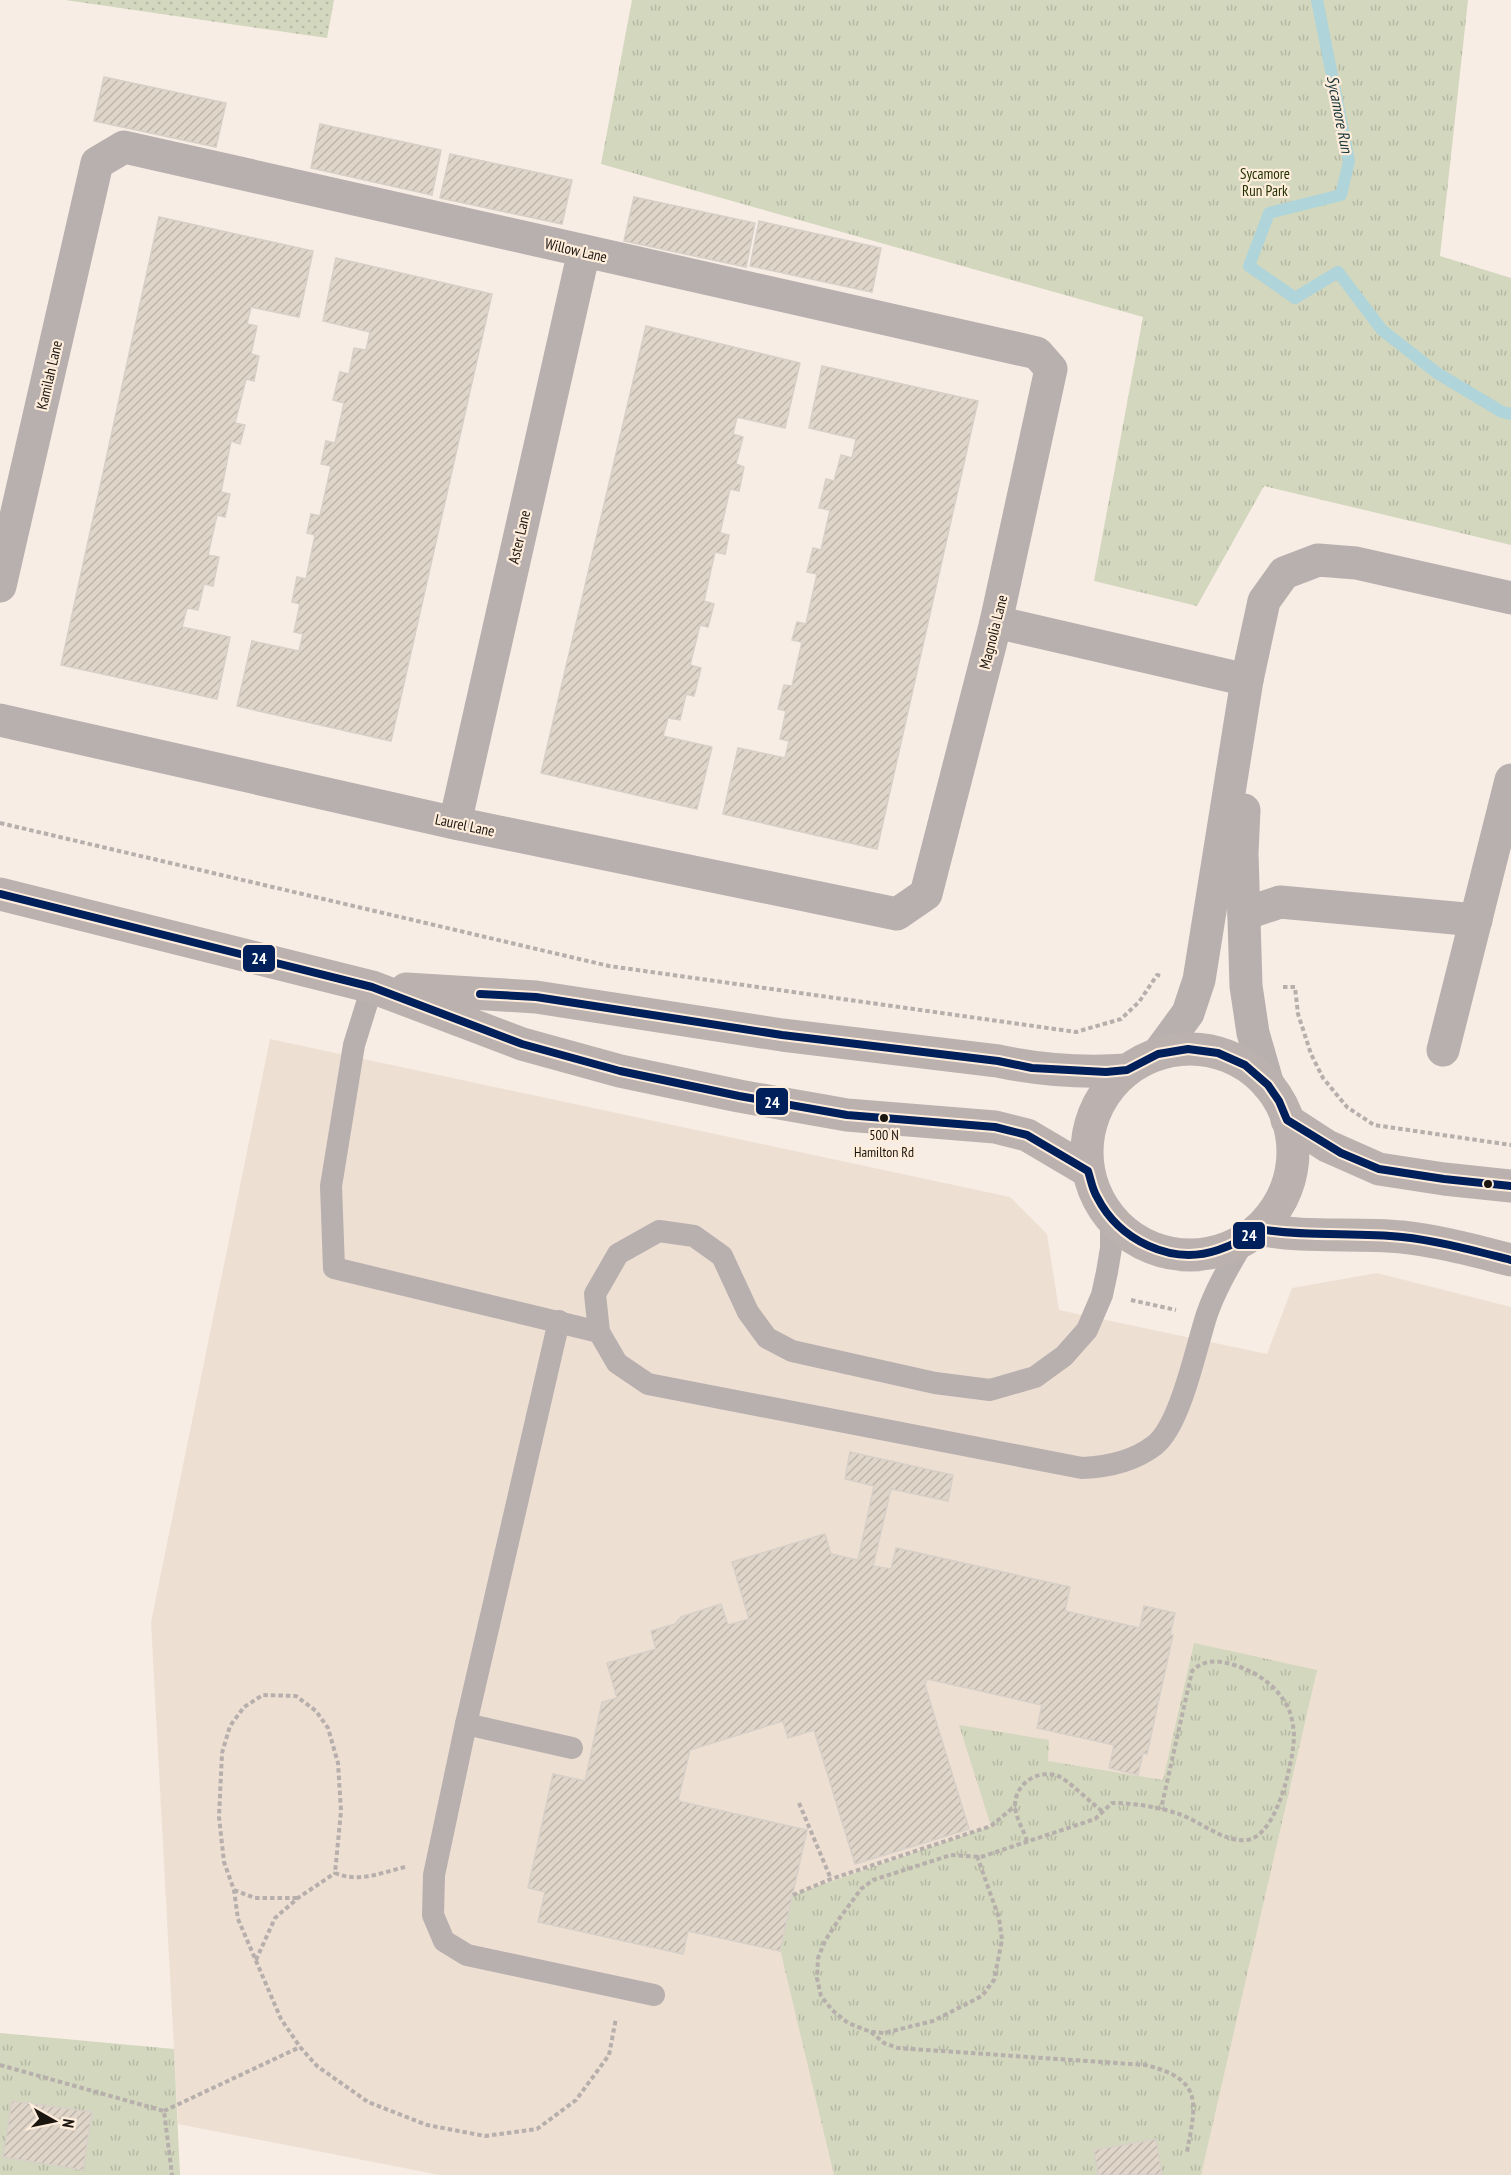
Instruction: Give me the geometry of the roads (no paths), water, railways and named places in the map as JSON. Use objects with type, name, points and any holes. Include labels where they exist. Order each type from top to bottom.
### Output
[{"type":"main road","points":[[0,894],[372,987],[522,1044],[620,1071],[739,1096],[847,1115],[995,1127],[1027,1135],[1088,1171]]},
{"type":"main road","points":[[372,987],[536,997],[782,1035],[998,1061],[1032,1068],[1106,1072],[1127,1070]]},
{"type":"main road","points":[[1188,1049],[1218,1053],[1245,1065],[1268,1085],[1279,1101],[1287,1120],[1293,1149],[1290,1178],[1278,1206],[1252,1235],[1217,1252],[1188,1256],[1159,1252],[1133,1239],[1111,1220],[1096,1197],[1088,1171],[1087,1143],[1094,1115],[1107,1090],[1127,1070],[1158,1054],[1188,1049]]},
{"type":"main road","points":[[1287,1120],[1327,1146],[1379,1169],[1511,1186]]},
{"type":"main road","points":[[1252,1235],[1356,1234],[1403,1238],[1459,1247],[1511,1260]]},
{"type":"street","name":"Willow Lane","points":[[97,164],[124,147],[1037,353],[1051,369]]},
{"type":"street","name":"Kamilah Lane","points":[[0,586],[97,164]]},
{"type":"street","name":"Aster Lane","points":[[454,823],[584,251]]},
{"type":"street","name":"Magnolia Lane","points":[[926,894],[996,622],[1051,369]]},
{"type":"street","points":[[1158,1054],[1188,1013],[1199,980],[1247,680],[1264,601],[1284,573],[1318,560],[1356,563],[1511,598]]},
{"type":"street","points":[[996,622],[1247,680]]},
{"type":"street","points":[[1247,680],[1242,853],[1246,986],[1251,1022],[1268,1085]]},
{"type":"street","name":"Laurel Lane","points":[[0,720],[454,823],[897,914],[926,894]]},
{"type":"street","points":[[1443,1050],[1511,780]]},
{"type":"street","points":[[1244,914],[1280,902],[1476,920]]},
{"type":"lane","points":[[372,987],[354,1046],[331,1185],[334,1268],[599,1332]]},
{"type":"lane","points":[[1111,1220],[1111,1248],[1102,1295],[1087,1330],[1064,1356],[1035,1377],[990,1390],[935,1383],[792,1352],[767,1338],[748,1312],[722,1256],[694,1236],[659,1231],[618,1254],[595,1294],[599,1332],[617,1363],[648,1384],[1082,1468],[1107,1467],[1127,1460],[1156,1444],[1173,1421],[1189,1378],[1213,1298],[1252,1235]]},
{"type":"lane","points":[[559,1321],[466,1724],[434,1875],[434,1915],[444,1941],[467,1954],[654,1995]]},
{"type":"lane","points":[[466,1724],[572,1748]]},
{"type":"water","points":[[1316,0],[1323,0],[1341,101]]},
{"type":"waterway","name":"Sycamore Run","points":[[1317,0],[1349,161],[1341,195],[1269,213],[1249,266],[1295,298],[1338,272],[1382,330],[1437,373],[1502,412],[1511,414]]},
{"type":"place","name":"500 N Hamilton Rd","points":[[884,1118]]},
{"type":"park label","name":"Sycamore Run Park","points":[[1265,182]]}]
